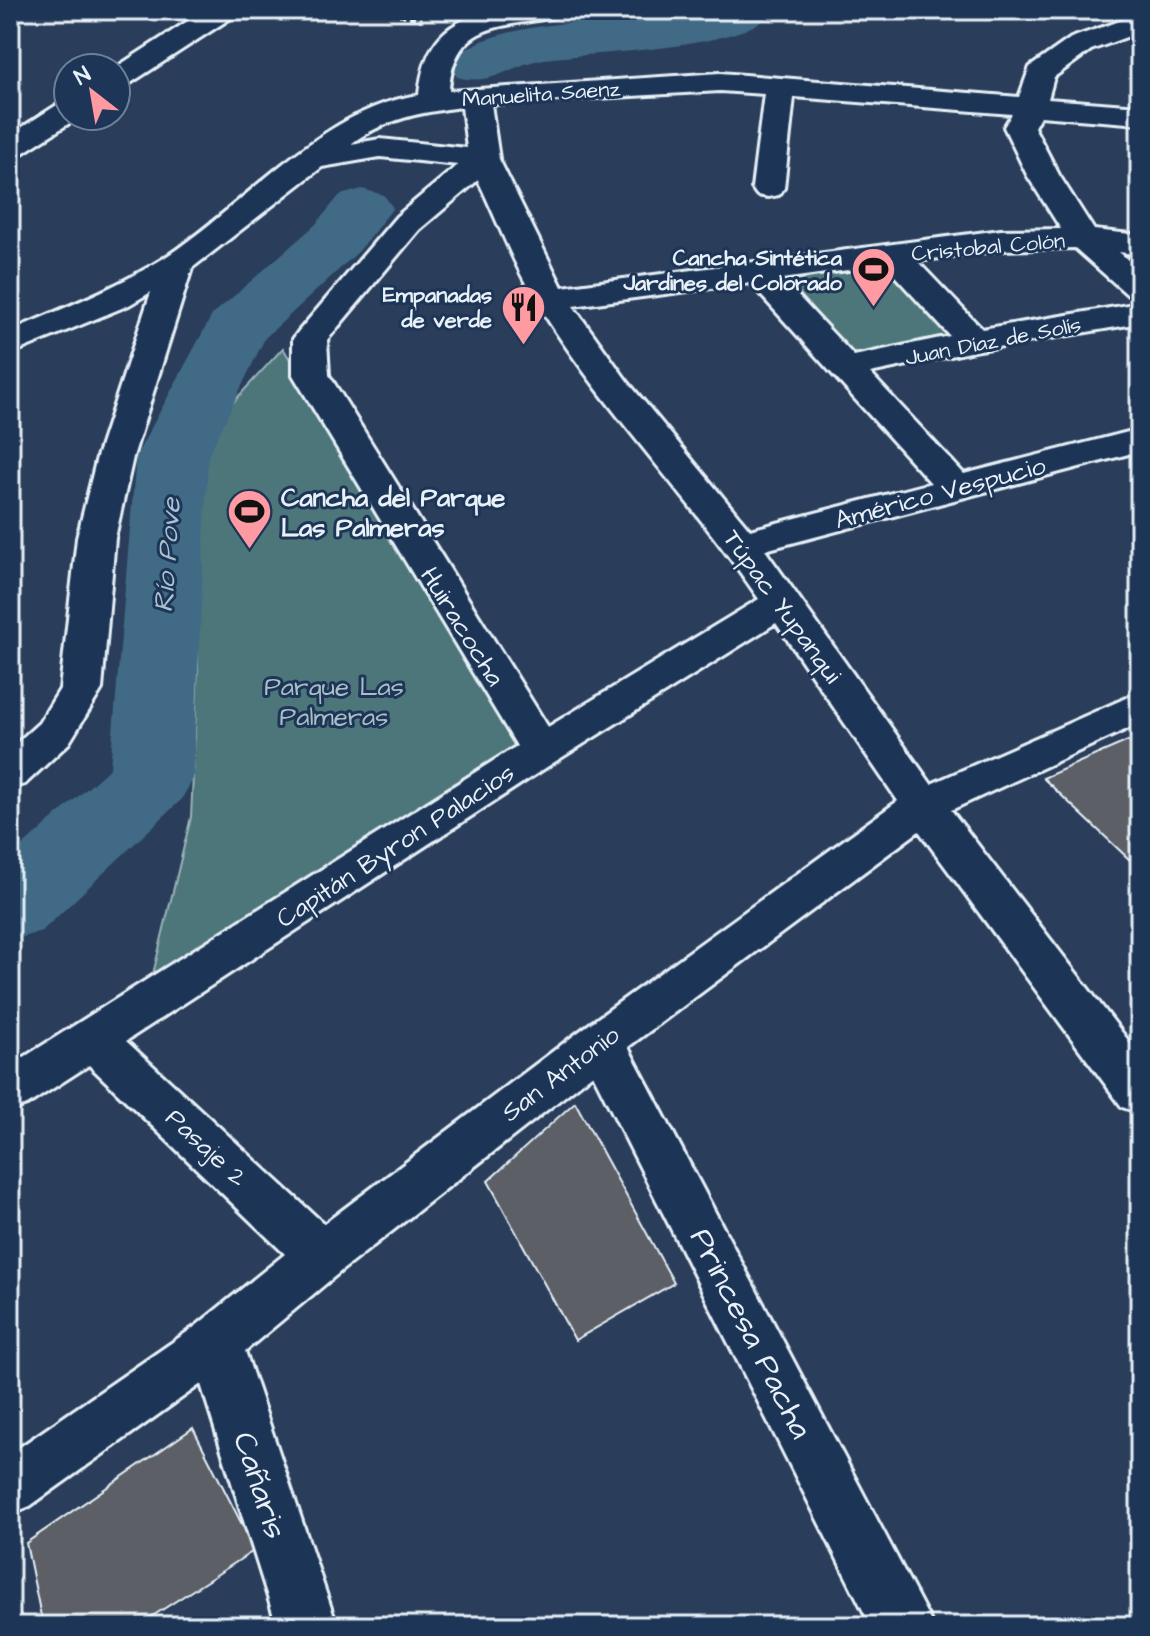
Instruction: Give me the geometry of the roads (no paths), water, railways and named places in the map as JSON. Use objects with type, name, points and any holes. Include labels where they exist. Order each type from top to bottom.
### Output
[{"type":"street","points":[[132,70],[224,10]]},
{"type":"street","points":[[433,101],[435,77],[450,39],[482,21],[548,10]]},
{"type":"street","points":[[1140,22],[1081,44],[1040,73],[1032,104],[1019,127],[1043,175],[1083,238],[1140,288]]},
{"type":"street","name":"Manuelita Saenz","points":[[10,344],[117,298],[177,264],[355,126],[410,105],[475,96],[720,82],[1032,104],[1140,115]]},
{"type":"street","points":[[768,188],[780,86]]},
{"type":"street","name":"Túpac Yupanqui","points":[[475,96],[484,159],[551,299],[614,389],[741,544],[923,805],[1140,1093]]},
{"type":"street","points":[[18,136],[52,119]]},
{"type":"street","points":[[312,160],[380,148],[484,159]]},
{"type":"street","name":"Huiracocha","points":[[484,159],[408,223],[310,339],[311,375],[541,751]]},
{"type":"street","name":"Cristobal Colón","points":[[551,299],[1001,240],[1083,238],[1140,245]]},
{"type":"street","points":[[893,254],[974,341]]},
{"type":"street","points":[[10,773],[54,733],[81,689],[99,525],[115,457],[177,264]]},
{"type":"street","points":[[758,272],[956,488]]},
{"type":"street","name":"Juan Díaz de Solís","points":[[846,368],[974,341],[1140,313]]},
{"type":"street","name":"Américo Vespucio","points":[[741,544],[1140,440]]},
{"type":"street","name":"Capitán Byron Palacios","points":[[10,1091],[541,751],[782,602]]},
{"type":"street","name":"San Antonio","points":[[10,1487],[215,1343],[322,1255],[601,1041],[923,805],[1140,706]]},
{"type":"street","name":"Pasaje 2","points":[[93,1039],[322,1255]]},
{"type":"street","name":"Princesa Pacha","points":[[601,1041],[903,1626]]},
{"type":"street","name":"Cañaris","points":[[215,1343],[307,1626]]},
{"type":"waterway","name":"Río Pove","points":[[477,65],[530,44],[693,27],[747,10]]},
{"type":"waterway","name":"Río Pove","points":[[10,908],[151,779],[172,456],[236,329],[337,238],[362,208]]},
{"type":"place","name":"Cancha Sintética Jardines del Colorado","points":[[873,309]]},
{"type":"place","name":"Empanadas de verde","points":[[523,346]]},
{"type":"place","name":"Cancha del Parque Las Palmeras","points":[[250,551]]},
{"type":"park label","name":"Parque Las Palmeras","points":[[334,701]]}]
